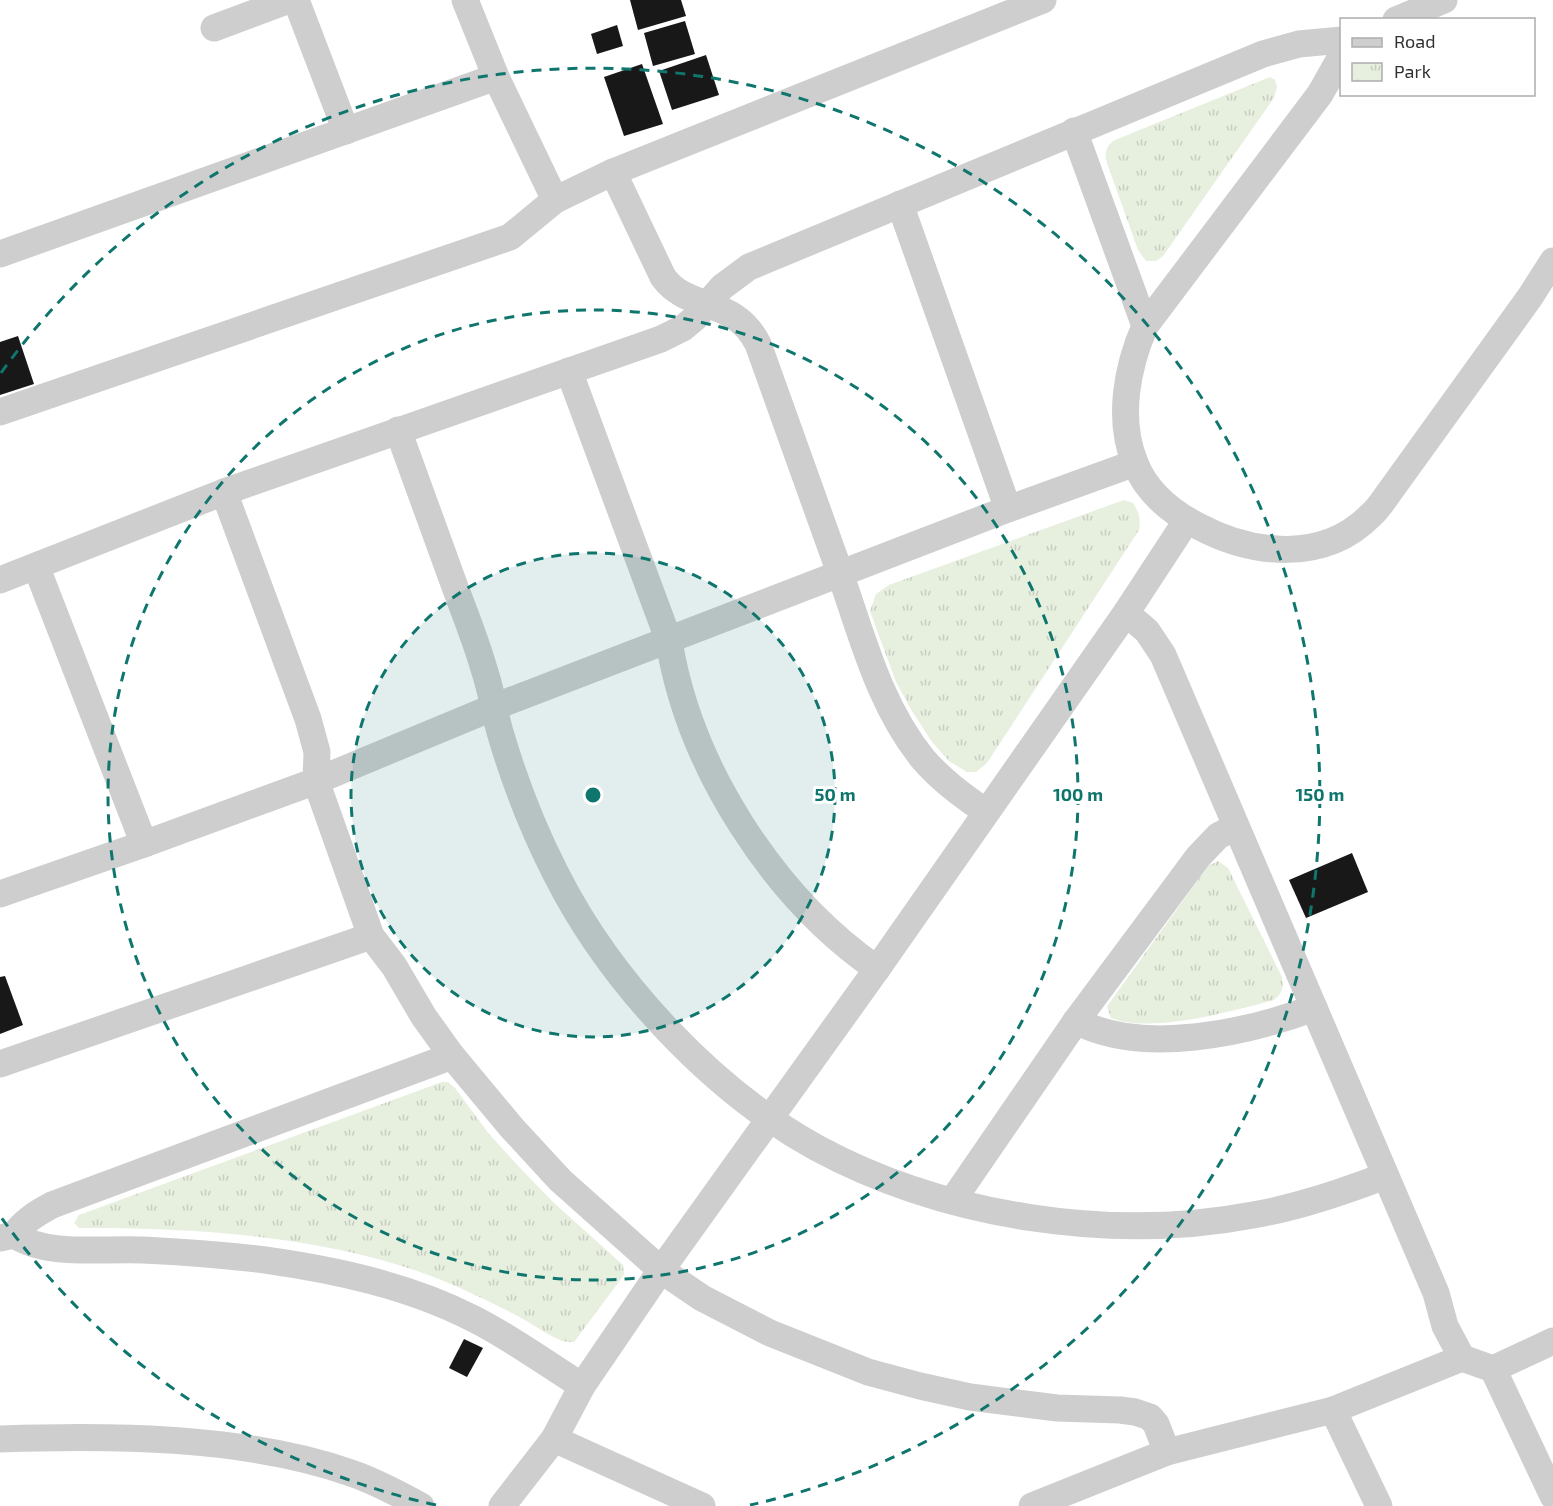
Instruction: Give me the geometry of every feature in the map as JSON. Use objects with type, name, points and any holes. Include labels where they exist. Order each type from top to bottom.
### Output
[{"type":"street","points":[[214,28],[290,0]]},
{"type":"street","points":[[296,0],[346,131]]},
{"type":"street","points":[[465,0],[495,77],[555,200]]},
{"type":"street","points":[[0,412],[510,237],[555,200],[613,172],[1043,0]]},
{"type":"street","points":[[1401,18],[1444,0]]},
{"type":"street","points":[[0,580],[224,492],[661,339],[695,318],[706,303],[735,276],[749,267],[1074,131],[1280,48],[1340,40]]},
{"type":"street","points":[[1340,57],[1320,94],[1145,326],[1129,373],[1126,404],[1127,436],[1135,463],[1149,489],[1187,520],[1220,538],[1251,548],[1283,551],[1332,541],[1353,530],[1371,516],[1388,494],[1530,297],[1553,261]]},
{"type":"street","points":[[0,254],[495,77]]},
{"type":"street","points":[[1074,131],[1145,326]]},
{"type":"street","points":[[613,172],[669,286],[680,293],[732,314],[751,330],[841,574],[873,671],[901,728],[923,758],[939,776],[986,812]]},
{"type":"street","points":[[900,204],[1008,509]]},
{"type":"street","points":[[569,371],[669,641],[672,661],[686,710],[720,788],[763,856],[807,907],[846,946],[877,969]]},
{"type":"street","points":[[398,430],[485,669],[516,781],[555,872],[601,950],[635,994],[695,1057],[731,1089],[771,1119],[817,1148],[870,1173],[953,1200],[1005,1213],[1057,1222],[1161,1225],[1211,1221],[1292,1207],[1332,1196],[1385,1176]]},
{"type":"street","points":[[0,894],[316,781],[494,707],[1008,509],[1135,463]]},
{"type":"street","points":[[224,492],[308,719],[317,752],[316,781],[370,936],[394,966],[424,1017],[452,1056],[512,1128],[560,1180],[661,1270],[702,1298],[770,1333],[868,1372],[970,1397],[1057,1408],[1120,1410],[1150,1416],[1156,1424],[1167,1452]]},
{"type":"street","points":[[502,1506],[554,1439],[582,1386],[661,1270],[877,969],[1126,613],[1187,520]]},
{"type":"street","points":[[36,566],[144,844]]},
{"type":"street","points":[[1126,613],[1147,631],[1163,656],[1436,1293],[1445,1326],[1462,1358],[1493,1370],[1552,1491]]},
{"type":"street","points":[[953,1200],[1076,1022],[1198,857],[1218,836],[1235,827]]},
{"type":"street","points":[[0,1064],[370,936]]},
{"type":"street","points":[[1076,1022],[1108,1034],[1165,1038],[1197,1036],[1256,1026],[1314,1008]]},
{"type":"street","points":[[7,1236],[34,1215],[52,1205],[452,1056]]},
{"type":"street","points":[[7,1236],[43,1246],[68,1249],[209,1254],[267,1261],[359,1278],[412,1294],[475,1320],[582,1386]]},
{"type":"street","points":[[1493,1370],[1553,1341]]},
{"type":"street","points":[[1032,1506],[1167,1452],[1333,1410],[1462,1358]]},
{"type":"street","points":[[1333,1410],[1379,1506]]},
{"type":"street","points":[[0,1439],[120,1438],[201,1443],[266,1452],[353,1473],[421,1506]]},
{"type":"street","points":[[554,1439],[702,1506]]},
{"type":"green space","points":[[1270,77],[1275,80],[1277,87],[1274,98],[1163,256],[1156,261],[1146,261],[1138,250],[1107,163],[1108,147],[1115,140]]},
{"type":"green space","points":[[1124,500],[1133,503],[1137,510],[1140,519],[1139,530],[987,763],[976,772],[967,772],[949,761],[932,742],[896,682],[870,611],[876,594],[889,585]]},
{"type":"green space","points":[[1218,861],[1228,868],[1282,977],[1281,993],[1274,1000],[1192,1019],[1148,1023],[1111,1018],[1107,1007],[1110,1002],[1208,866]]},
{"type":"green space","points":[[442,1082],[448,1082],[455,1088],[489,1134],[553,1202],[623,1265],[624,1274],[621,1279],[574,1342],[556,1338],[507,1310],[451,1284],[363,1255],[268,1238],[172,1230],[79,1228],[74,1223],[79,1215]]},
{"type":"building","points":[[630,0],[681,0],[686,16],[638,30]]},
{"type":"building","points":[[685,21],[695,54],[653,66],[644,33]]},
{"type":"building","points":[[617,25],[623,46],[597,54],[591,34]]},
{"type":"building","points":[[706,55],[719,95],[672,110],[659,71]]},
{"type":"building","points":[[642,64],[663,124],[624,136],[604,77]]},
{"type":"building","points":[[18,336],[34,384],[0,395],[0,342]]},
{"type":"building","points":[[1352,853],[1368,892],[1306,918],[1289,880]]},
{"type":"building","points":[[5,976],[23,1025],[0,1034],[0,977]]},
{"type":"building","points":[[464,1339],[483,1348],[467,1377],[449,1368]]}]
